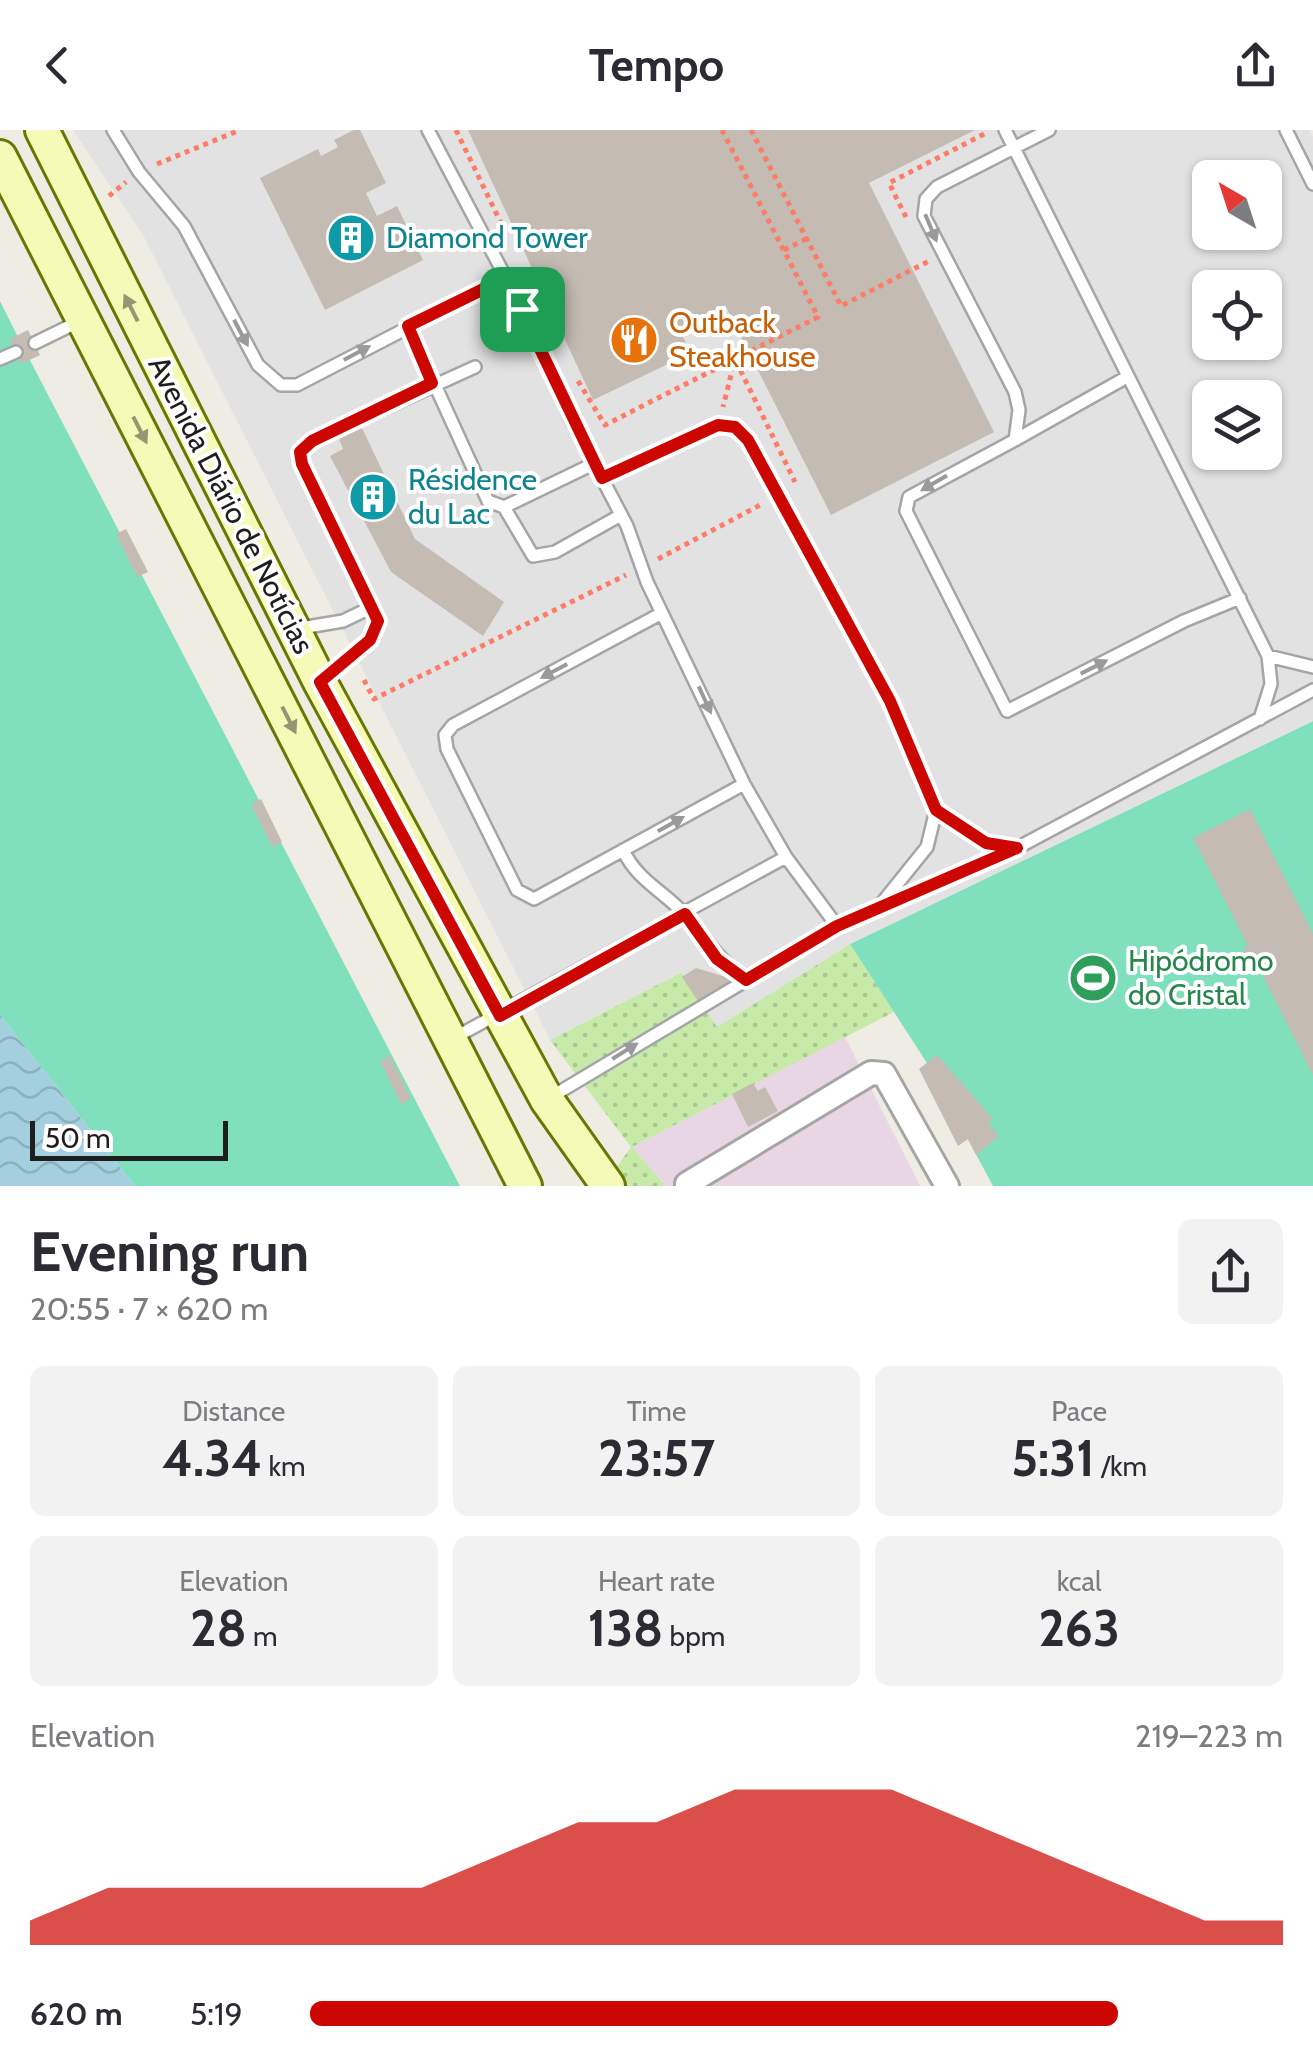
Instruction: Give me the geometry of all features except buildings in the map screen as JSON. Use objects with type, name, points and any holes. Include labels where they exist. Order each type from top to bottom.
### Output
[{"type":"main road","name":"Avenida Diário de Notícias","points":[[42,130],[320,682],[500,1016],[548,1100],[608,1186]]},
{"type":"main road","name":"Avenida Diário de Notícias","points":[[0,157],[526,1186]]},
{"type":"street","points":[[687,1184],[872,1073],[884,1074],[902,1101],[946,1186]]},
{"type":"lane","points":[[113,130],[139,172],[184,226],[258,366],[282,385],[297,385],[506,278]]},
{"type":"lane","points":[[428,130],[506,278],[592,464],[624,520],[662,613],[744,784],[786,857],[837,926]]},
{"type":"lane","points":[[1005,130],[1268,656],[1270,684],[1260,719]]},
{"type":"lane","points":[[1015,440],[1019,410],[1015,392],[924,216],[926,199],[936,187],[1049,130]]},
{"type":"lane","points":[[1286,130],[1313,184]]},
{"type":"lane","points":[[34,343],[84,320]]},
{"type":"lane","points":[[408,326],[488,501],[504,507],[533,556],[555,552],[624,520]]},
{"type":"lane","points":[[0,359],[16,352]]},
{"type":"lane","points":[[320,682],[370,640],[378,621],[302,464],[300,452],[312,441],[432,383],[475,367]]},
{"type":"lane","points":[[1127,377],[909,497],[905,504],[1007,711],[1184,621],[1240,598]]},
{"type":"lane","points":[[602,478],[718,425],[735,427],[748,440],[802,531],[890,701],[936,810],[986,843],[1017,848]]},
{"type":"lane","points":[[504,507],[592,464]]},
{"type":"lane","points":[[294,629],[344,621],[372,607]]},
{"type":"lane","points":[[662,613],[453,725],[445,735],[447,749],[522,897],[534,899],[744,784]]},
{"type":"lane","points":[[1268,656],[1313,666]]},
{"type":"lane","points":[[548,1100],[837,926],[1017,848],[1313,690]]},
{"type":"lane","points":[[876,910],[915,868],[928,847],[936,810]]},
{"type":"lane","points":[[623,850],[633,871],[685,914],[717,959],[746,980]]},
{"type":"lane","points":[[451,1040],[786,857]]},
{"type":"path","points":[[109,196],[139,172],[240,130]]},
{"type":"path","points":[[718,425],[735,360],[818,318],[722,130]]},
{"type":"path","points":[[750,130],[841,306],[912,270]]},
{"type":"path","points":[[784,250],[806,238]]},
{"type":"shaded area","points":[[73,130],[468,130],[593,399],[680,331],[725,305],[831,515],[993,432],[869,183],[971,130],[1309,130],[1313,137],[1313,721],[850,944],[717,1027],[681,972],[550,1040],[143,235]]},
{"type":"shaded area","points":[[845,1037],[920,1186],[666,1186],[632,1147]]},
{"type":"green space","points":[[0,301],[460,1186],[135,1186],[0,1015]]},
{"type":"green space","name":"Hipódromo do Cristal","points":[[1313,721],[1313,1186],[993,1186],[927,1063],[850,944]]},
{"type":"green space","points":[[850,944],[894,1012],[632,1147],[666,1186],[620,1186],[611,1175],[631,1147],[550,1040],[682,972],[718,1026]]},
{"type":"water","points":[[0,1015],[135,1186],[0,1186]]},
{"type":"place","name":"Diamond Tower","points":[[351,238]]},
{"type":"place","name":"Outback Steakhouse","points":[[634,340]]},
{"type":"place","name":"Résidence du Lac","points":[[373,497]]},
{"type":"place","name":"Hipódromo do Cristal","points":[[1093,978]]},
{"type":"route","points":[[506,278],[522,309],[570,419],[602,478],[718,425],[735,427],[748,440],[802,531],[890,701],[936,810],[986,843],[1017,848],[837,926],[746,980],[717,959],[685,914],[500,1016],[320,682],[370,640],[378,621],[302,464],[300,452],[312,441],[432,383],[408,326],[506,278]]}]
